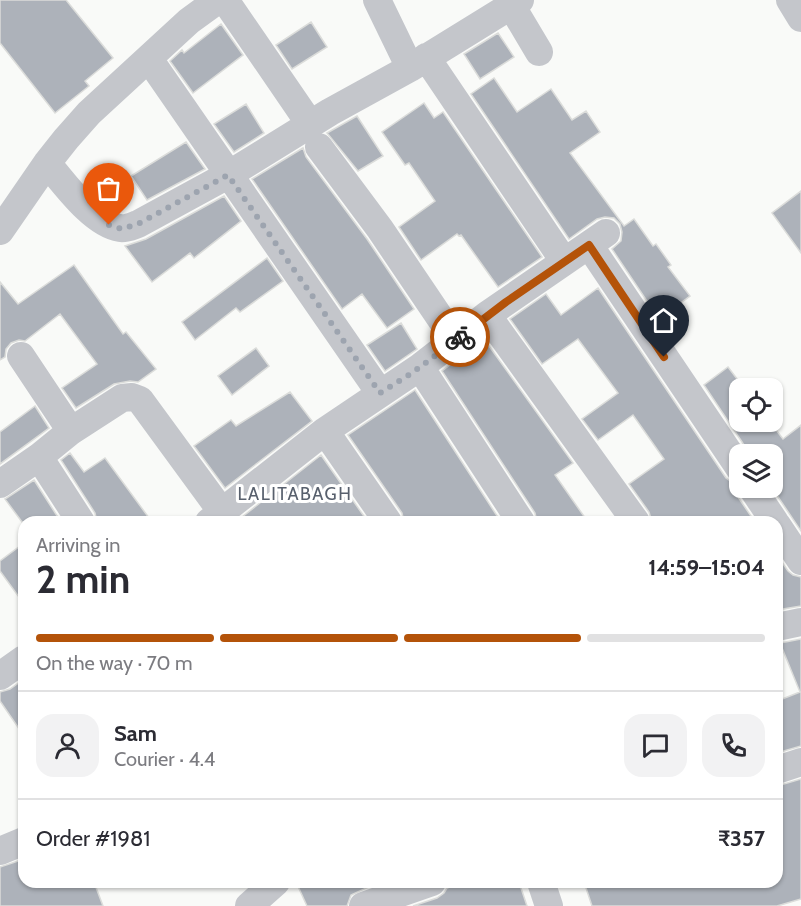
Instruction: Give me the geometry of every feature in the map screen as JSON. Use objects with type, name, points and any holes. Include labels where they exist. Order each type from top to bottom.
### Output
[{"type":"street","points":[[0,231],[47,163],[89,113],[189,21],[218,0]]},
{"type":"street","points":[[225,0],[455,340]]},
{"type":"street","points":[[377,0],[418,63],[564,261]]},
{"type":"street","points":[[790,0],[801,18]]},
{"type":"street","points":[[47,163],[87,209],[109,225],[122,229],[138,224],[228,175],[315,136],[418,63],[515,3],[539,52]]},
{"type":"street","points":[[149,59],[380,393]]},
{"type":"street","points":[[218,516],[325,431],[420,367],[487,315],[597,239],[729,451]]},
{"type":"street","points":[[487,315],[632,516]]},
{"type":"street","points":[[21,356],[71,431]]},
{"type":"street","points":[[420,367],[517,516]]},
{"type":"street","points":[[0,484],[71,431],[122,399],[132,397],[140,400],[212,516]]},
{"type":"street","points":[[325,431],[384,516]]},
{"type":"street","points":[[39,457],[77,516]]},
{"type":"street","points":[[759,498],[771,516]]},
{"type":"street","points":[[783,534],[801,561]]},
{"type":"street","points":[[783,626],[801,622]]},
{"type":"street","points":[[0,675],[18,662]]},
{"type":"street","points":[[783,768],[801,762]]},
{"type":"street","points":[[0,851],[18,844]]},
{"type":"street","points":[[249,906],[269,888]]},
{"type":"street","points":[[363,906],[415,888]]},
{"type":"street","points":[[543,888],[549,906]]},
{"type":"building","points":[[0,0],[66,0],[113,58],[85,81],[89,86],[55,113],[0,43]]},
{"type":"building","points":[[311,22],[327,47],[292,69],[276,45]]},
{"type":"building","points":[[221,24],[243,55],[193,93],[170,61],[182,50],[184,53]]},
{"type":"building","points":[[498,33],[514,57],[480,79],[464,54]]},
{"type":"building","points":[[494,78],[517,112],[551,89],[572,120],[586,111],[600,132],[570,153],[624,226],[634,219],[653,246],[656,244],[671,265],[668,267],[690,296],[659,319],[612,249],[621,241],[622,232],[620,224],[614,218],[597,219],[569,239],[471,94]]},
{"type":"building","points":[[424,103],[434,118],[443,112],[542,257],[498,287],[461,235],[457,234],[421,260],[399,227],[435,201],[409,163],[405,165],[382,132]]},
{"type":"building","points":[[246,104],[264,133],[234,152],[214,124]]},
{"type":"building","points":[[357,116],[383,156],[358,171],[327,133]]},
{"type":"building","points":[[186,142],[205,169],[147,200],[131,176]]},
{"type":"building","points":[[303,148],[306,157],[367,239],[414,309],[387,328],[362,294],[342,309],[252,179]]},
{"type":"building","points":[[801,191],[801,253],[772,213]]},
{"type":"building","points":[[224,196],[241,221],[194,258],[190,253],[152,282],[125,246],[146,239]]},
{"type":"building","points":[[267,258],[283,281],[240,312],[236,308],[195,340],[182,322]]},
{"type":"building","points":[[74,265],[123,334],[126,332],[156,369],[138,382],[114,384],[76,408],[62,388],[97,364],[60,314],[25,341],[19,340],[11,343],[6,349],[5,357],[0,360],[0,282],[18,304]]},
{"type":"building","points":[[598,288],[729,480],[729,498],[739,498],[751,516],[650,516],[629,484],[664,459],[633,415],[598,440],[582,419],[618,393],[578,339],[542,364],[510,319],[546,294],[561,315]]},
{"type":"building","points":[[401,323],[417,349],[385,371],[367,345]]},
{"type":"building","points":[[484,339],[573,463],[555,475],[584,516],[536,516],[442,371]]},
{"type":"building","points":[[256,348],[269,366],[232,395],[218,376]]},
{"type":"building","points":[[728,367],[736,378],[729,378],[729,422],[704,385]]},
{"type":"building","points":[[415,390],[497,516],[403,516],[348,435]]},
{"type":"building","points":[[290,392],[312,421],[225,488],[194,446],[231,420],[236,426]]},
{"type":"building","points":[[35,406],[49,428],[0,464],[0,432]]},
{"type":"building","points":[[801,425],[801,531],[779,498],[783,498],[783,444],[743,444],[735,432],[778,432],[783,439]]},
{"type":"building","points":[[70,453],[84,472],[105,458],[148,516],[96,516],[61,460]]},
{"type":"building","points":[[321,455],[364,516],[243,516]]},
{"type":"building","points":[[34,480],[57,516],[18,517],[5,499]]},
{"type":"building","points":[[18,548],[18,596],[0,571],[0,561]]},
{"type":"building","points":[[783,564],[793,575],[801,577],[801,606],[783,609]]},
{"type":"building","points":[[801,639],[801,746],[783,751],[783,699],[800,692],[783,650],[783,642]]},
{"type":"building","points":[[18,683],[18,727],[0,701],[0,692]]},
{"type":"building","points":[[801,779],[801,899],[777,906],[592,906],[586,888],[783,888],[783,784]]},
{"type":"building","points":[[18,861],[18,888],[96,888],[103,906],[0,906],[0,867]]},
{"type":"building","points":[[299,888],[366,888],[351,895],[347,906],[307,906]]},
{"type":"building","points":[[447,888],[521,888],[527,906],[413,906],[437,898]]},
{"type":"way so far","points":[[109,225],[122,229],[138,224],[228,175],[380,393],[412,373],[460,337]]},
{"type":"district","name":"LALITABAGH","points":[[295,494]]},
{"type":"route","points":[[460,337],[487,315],[589,245],[664,357]]}]
